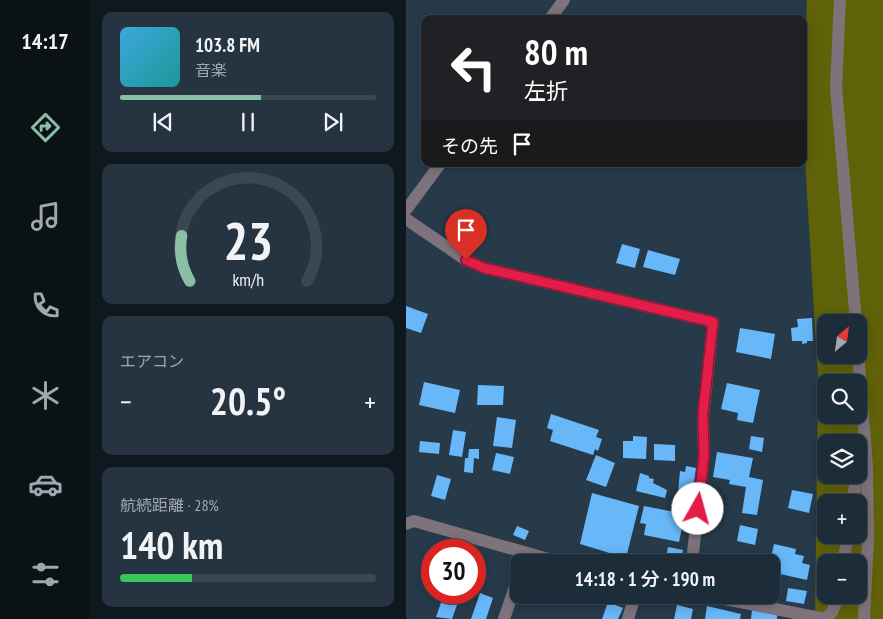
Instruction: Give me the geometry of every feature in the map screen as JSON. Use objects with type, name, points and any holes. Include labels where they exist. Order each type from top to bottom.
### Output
[{"type":"street","points":[[553,15],[564,0]]},
{"type":"street","points":[[840,0],[836,87],[855,314]]},
{"type":"street","points":[[406,210],[438,167]]},
{"type":"street","points":[[406,219],[466,260],[484,268],[713,322],[703,416],[704,456],[693,554]]},
{"type":"street","points":[[859,364],[864,434]]},
{"type":"street","points":[[864,619],[868,539],[867,467]]},
{"type":"street","points":[[406,524],[414,521],[513,554]]},
{"type":"street","points":[[504,619],[510,601]]},
{"type":"street","points":[[628,619],[632,604]]},
{"type":"street","points":[[750,604],[825,619],[836,604]]},
{"type":"shaded area","points":[[807,0],[883,0],[883,619],[815,619],[817,458],[817,484],[867,484],[867,434],[817,434],[817,424],[867,424],[867,374],[818,374],[817,364],[867,364],[867,314],[817,314],[817,361],[805,167],[807,167]]},
{"type":"building","points":[[622,244],[640,249],[635,268],[616,263]]},
{"type":"building","points":[[648,250],[680,259],[675,275],[643,267]]},
{"type":"building","points":[[406,306],[428,314],[421,333],[406,328]]},
{"type":"building","points":[[812,318],[813,341],[807,341],[807,343],[802,344],[802,341],[792,341],[791,328],[798,327],[797,319]]},
{"type":"building","points":[[740,328],[775,334],[771,359],[736,352]]},
{"type":"building","points":[[424,382],[460,390],[455,413],[419,405]]},
{"type":"building","points":[[727,383],[760,390],[753,423],[737,420],[738,413],[721,409]]},
{"type":"building","points":[[478,385],[504,386],[503,405],[477,405]]},
{"type":"building","points":[[551,414],[599,430],[596,437],[602,439],[598,451],[595,449],[593,455],[550,441],[553,430],[547,428]]},
{"type":"building","points":[[497,417],[516,420],[512,448],[493,446]]},
{"type":"building","points":[[453,430],[466,432],[462,457],[449,455]]},
{"type":"building","points":[[633,436],[647,437],[646,459],[623,458],[623,441],[633,441]]},
{"type":"building","points":[[751,436],[764,438],[762,452],[749,449]]},
{"type":"building","points":[[420,441],[440,443],[439,454],[419,452]]},
{"type":"building","points":[[654,444],[675,445],[675,461],[654,460]]},
{"type":"building","points":[[469,449],[479,449],[479,459],[474,458],[473,473],[464,472],[465,458],[468,458]]},
{"type":"building","points":[[717,452],[753,458],[749,477],[763,480],[757,515],[742,513],[746,487],[729,484],[730,480],[713,477]]},
{"type":"building","points":[[496,453],[514,457],[510,474],[492,470]]},
{"type":"building","points":[[596,455],[615,463],[606,487],[586,480]]},
{"type":"building","points":[[686,466],[696,468],[692,495],[678,493],[680,471],[685,472]]},
{"type":"building","points":[[640,473],[654,479],[653,483],[667,490],[665,498],[636,491]]},
{"type":"building","points":[[437,475],[451,479],[445,500],[431,496]]},
{"type":"building","points":[[792,490],[813,494],[809,513],[788,508]]},
{"type":"building","points":[[592,493],[639,506],[627,554],[613,554],[580,544]]},
{"type":"building","points":[[644,506],[685,514],[679,542],[644,535],[646,524],[640,523]]},
{"type":"building","points":[[740,525],[758,529],[755,545],[737,541]]},
{"type":"building","points":[[517,526],[529,531],[525,540],[513,535]]},
{"type":"building","points":[[774,544],[796,549],[795,554],[804,556],[802,563],[810,565],[807,580],[780,574],[780,554],[772,554]]},
{"type":"building","points":[[668,547],[683,550],[682,554],[667,554]]},
{"type":"building","points":[[788,588],[807,591],[804,604],[786,601]]},
{"type":"building","points":[[486,595],[493,598],[486,619],[471,619],[476,604],[486,604]]},
{"type":"building","points":[[441,604],[457,604],[452,619],[436,617]]},
{"type":"building","points":[[607,604],[623,608],[618,619],[602,619]]},
{"type":"building","points":[[677,605],[693,609],[691,619],[674,619]]},
{"type":"building","points":[[707,606],[741,614],[740,619],[705,619]]},
{"type":"building","points":[[752,610],[777,615],[777,619],[751,619]]},
{"type":"route","points":[[466,260],[484,268],[713,322],[703,413],[704,456],[698,509]]}]
